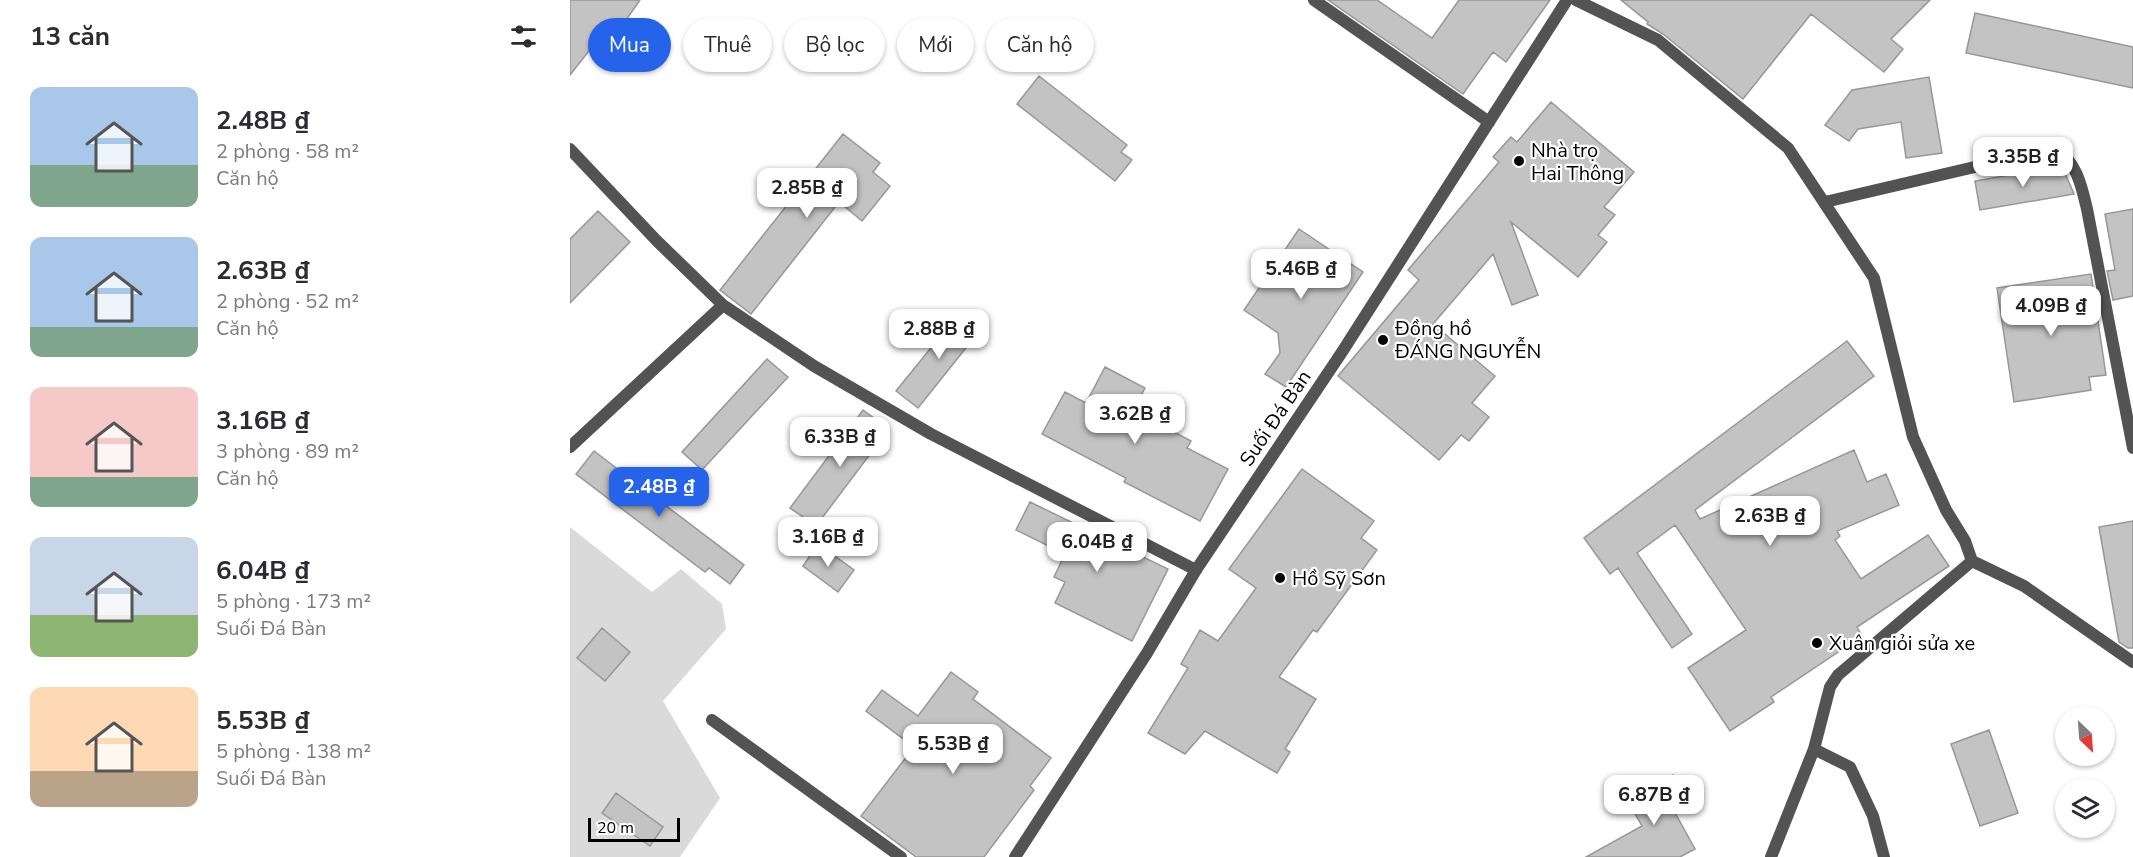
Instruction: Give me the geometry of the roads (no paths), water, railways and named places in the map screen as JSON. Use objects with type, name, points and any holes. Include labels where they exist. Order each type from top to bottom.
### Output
[{"type":"street","points":[[1314,0],[1489,122]]},
{"type":"street","name":"Suối Đá Bàn","points":[[1015,857],[1147,653],[1196,570],[1342,352],[1567,0]]},
{"type":"street","points":[[1575,0],[1658,40],[1788,148],[1874,278],[1913,437],[1946,510],[1965,541],[1972,561],[2024,586],[2133,662]]},
{"type":"street","points":[[1825,202],[2056,148],[2069,158],[2079,176],[2087,209],[2133,448]]},
{"type":"street","points":[[570,149],[657,241],[723,305],[814,366],[931,434],[1196,570]]},
{"type":"street","points":[[570,447],[723,305]]},
{"type":"street","points":[[1771,857],[1814,749],[1830,687],[1838,675],[1972,561]]},
{"type":"street","points":[[712,720],[901,857]]},
{"type":"street","points":[[1814,749],[1850,767],[1873,816],[1884,857]]},
{"type":"place","name":"Nhà trọ Hai Thông","points":[[1519,161]]},
{"type":"place","name":"Đồng hồ ĐÁNG NGUYỄN","points":[[1383,340]]},
{"type":"place","name":"Hồ Sỹ Sơn","points":[[1280,578]]},
{"type":"place","name":"Xuân giỏi sửa xe","points":[[1817,643]]}]
